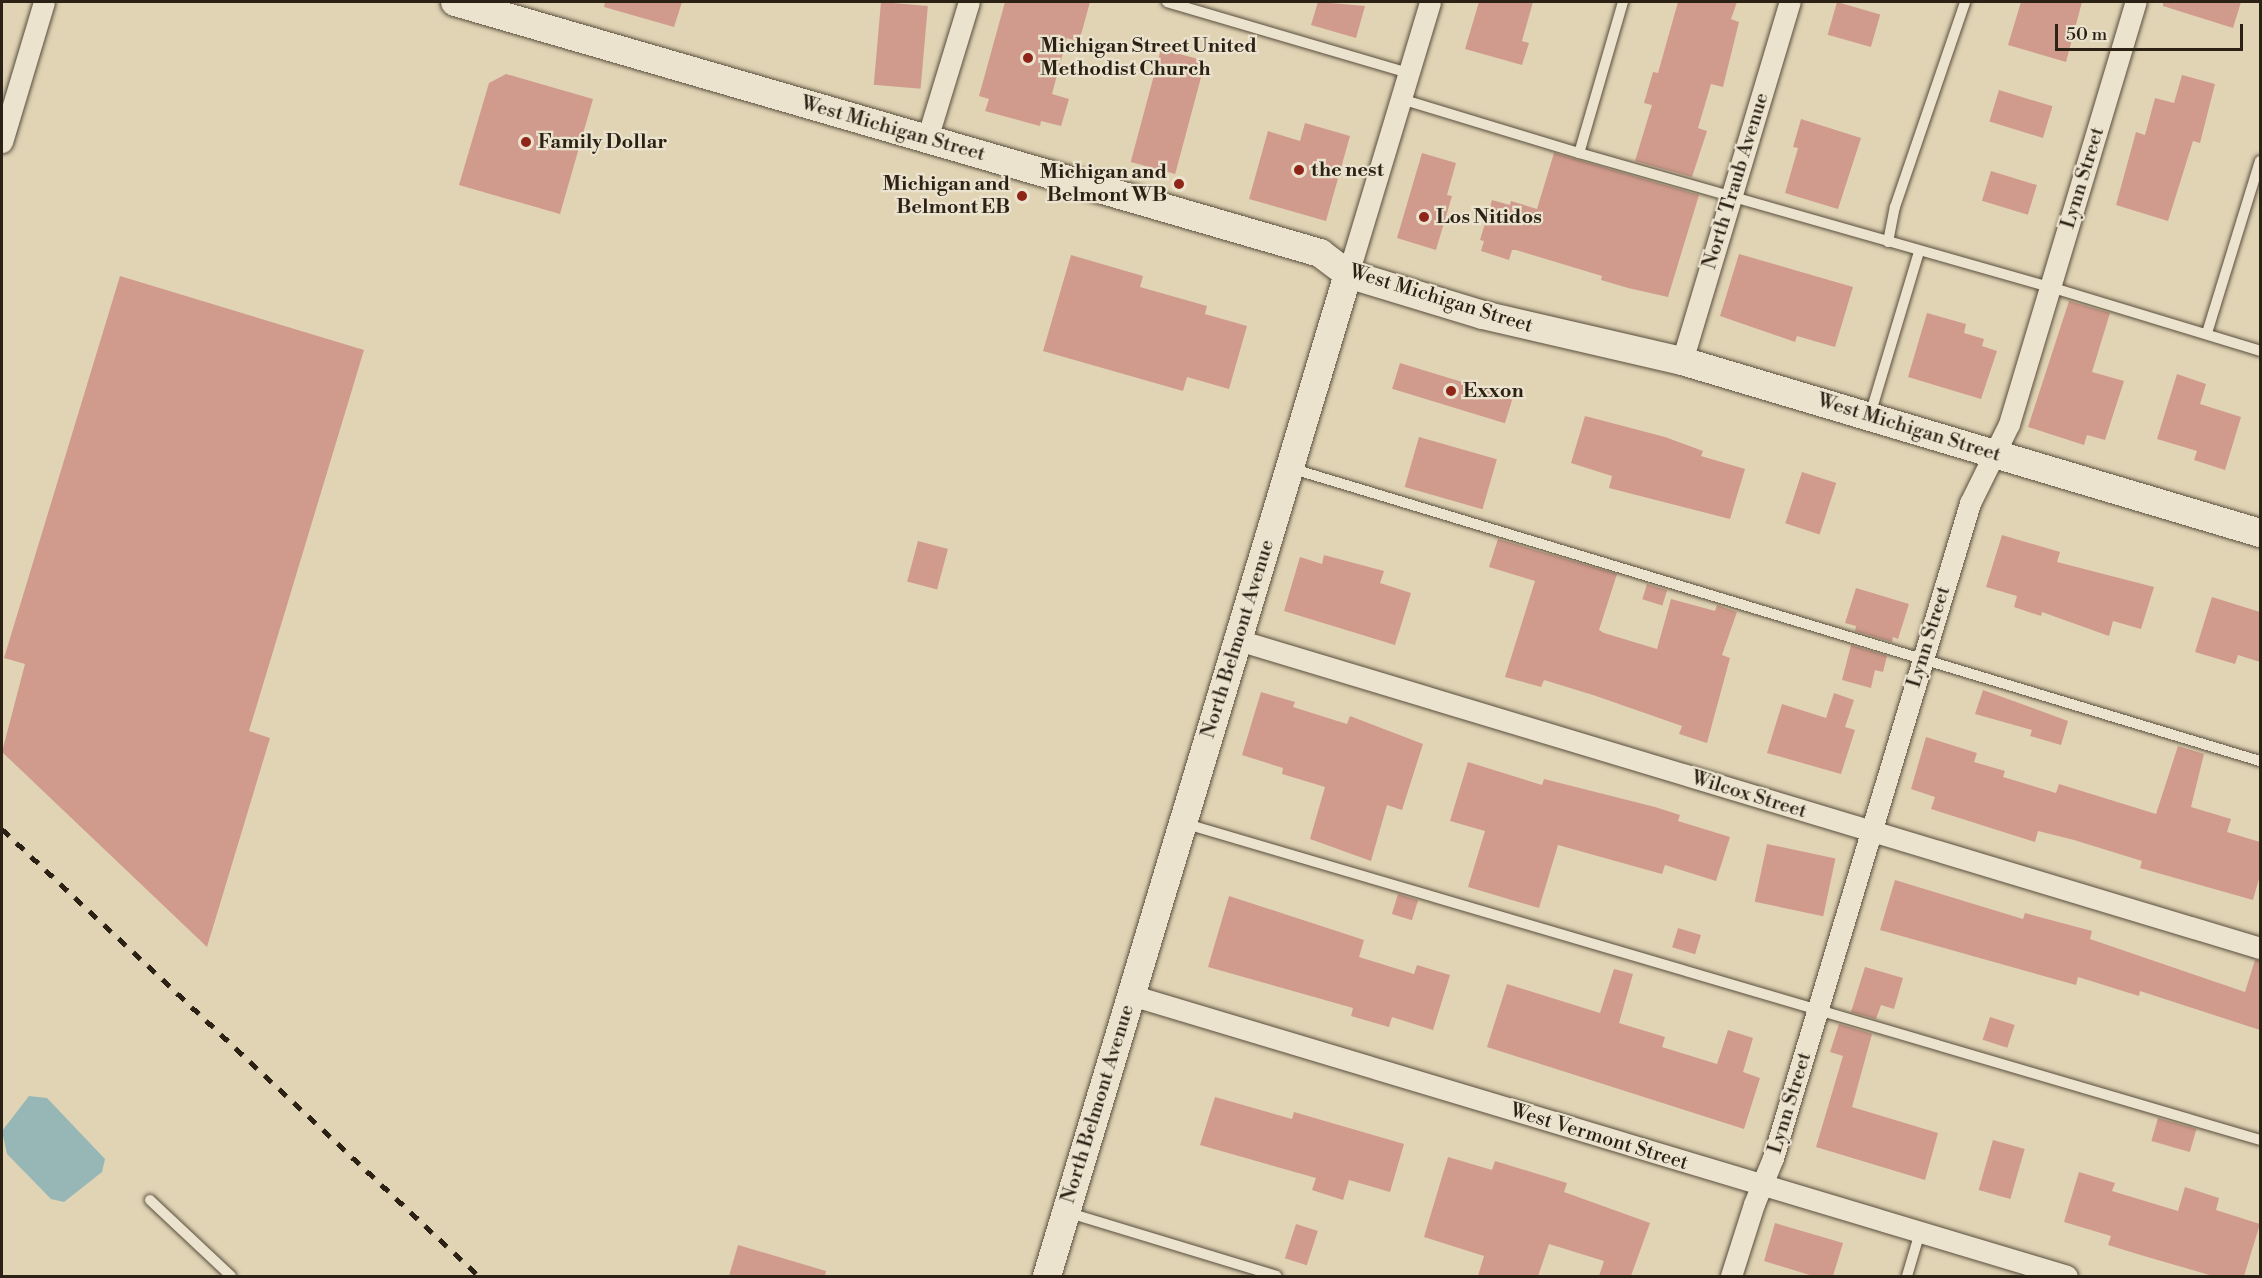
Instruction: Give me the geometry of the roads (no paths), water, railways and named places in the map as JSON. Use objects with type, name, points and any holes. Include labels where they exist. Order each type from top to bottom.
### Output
[{"type":"main road","name":"West Michigan Street","points":[[455,2],[500,8],[927,139],[1320,253],[1348,274],[1521,324],[1683,361],[2260,533]]},
{"type":"main road","name":"North Belmont Avenue","points":[[1047,1276],[1348,274]]},
{"type":"street","points":[[2,142],[44,2]]},
{"type":"street","points":[[927,139],[969,2]]},
{"type":"street","name":"North Belmont Avenue","points":[[1348,274],[1430,2]]},
{"type":"street","name":"North Traub Avenue","points":[[1683,361],[1790,2]]},
{"type":"street","name":"Lynn Street","points":[[1731,1276],[1818,1008],[1970,502],[2009,424],[2136,2]]},
{"type":"street","name":"Wilcox Street","points":[[1238,640],[2260,948]]},
{"type":"street","name":"West Vermont Street","points":[[1131,995],[2067,1276]]},
{"type":"lane","points":[[1167,2],[1204,7],[1408,73]]},
{"type":"lane","points":[[1579,153],[1623,2]]},
{"type":"lane","points":[[1888,242],[1895,207],[1965,2]]},
{"type":"lane","points":[[1401,99],[1918,252],[2050,287],[2207,333],[2260,351]]},
{"type":"lane","points":[[2207,333],[2260,161]]},
{"type":"lane","points":[[1870,416],[1918,252]]},
{"type":"lane","points":[[1290,468],[2260,761]]},
{"type":"lane","points":[[1183,823],[1818,1008],[2260,1140]]},
{"type":"lane","points":[[150,1200],[231,1276]]},
{"type":"lane","points":[[1066,1212],[1276,1276]]},
{"type":"lane","points":[[1907,1276],[1920,1232]]},
{"type":"water","points":[[29,1096],[47,1098],[105,1159],[102,1172],[64,1202],[51,1199],[7,1154],[2,1131]]},
{"type":"railway","points":[[2,829],[479,1276]]},
{"type":"place","name":"Michigan Street United Methodist Church","points":[[1028,58]]},
{"type":"place","name":"Family Dollar","points":[[526,142]]},
{"type":"place","name":"the nest","points":[[1299,170]]},
{"type":"place","name":"Michigan and Belmont WB","points":[[1179,184]]},
{"type":"place","name":"Michigan and Belmont EB","points":[[1022,196]]},
{"type":"place","name":"Los Nitidos","points":[[1424,217]]},
{"type":"place","name":"Exxon","points":[[1451,391]]}]
